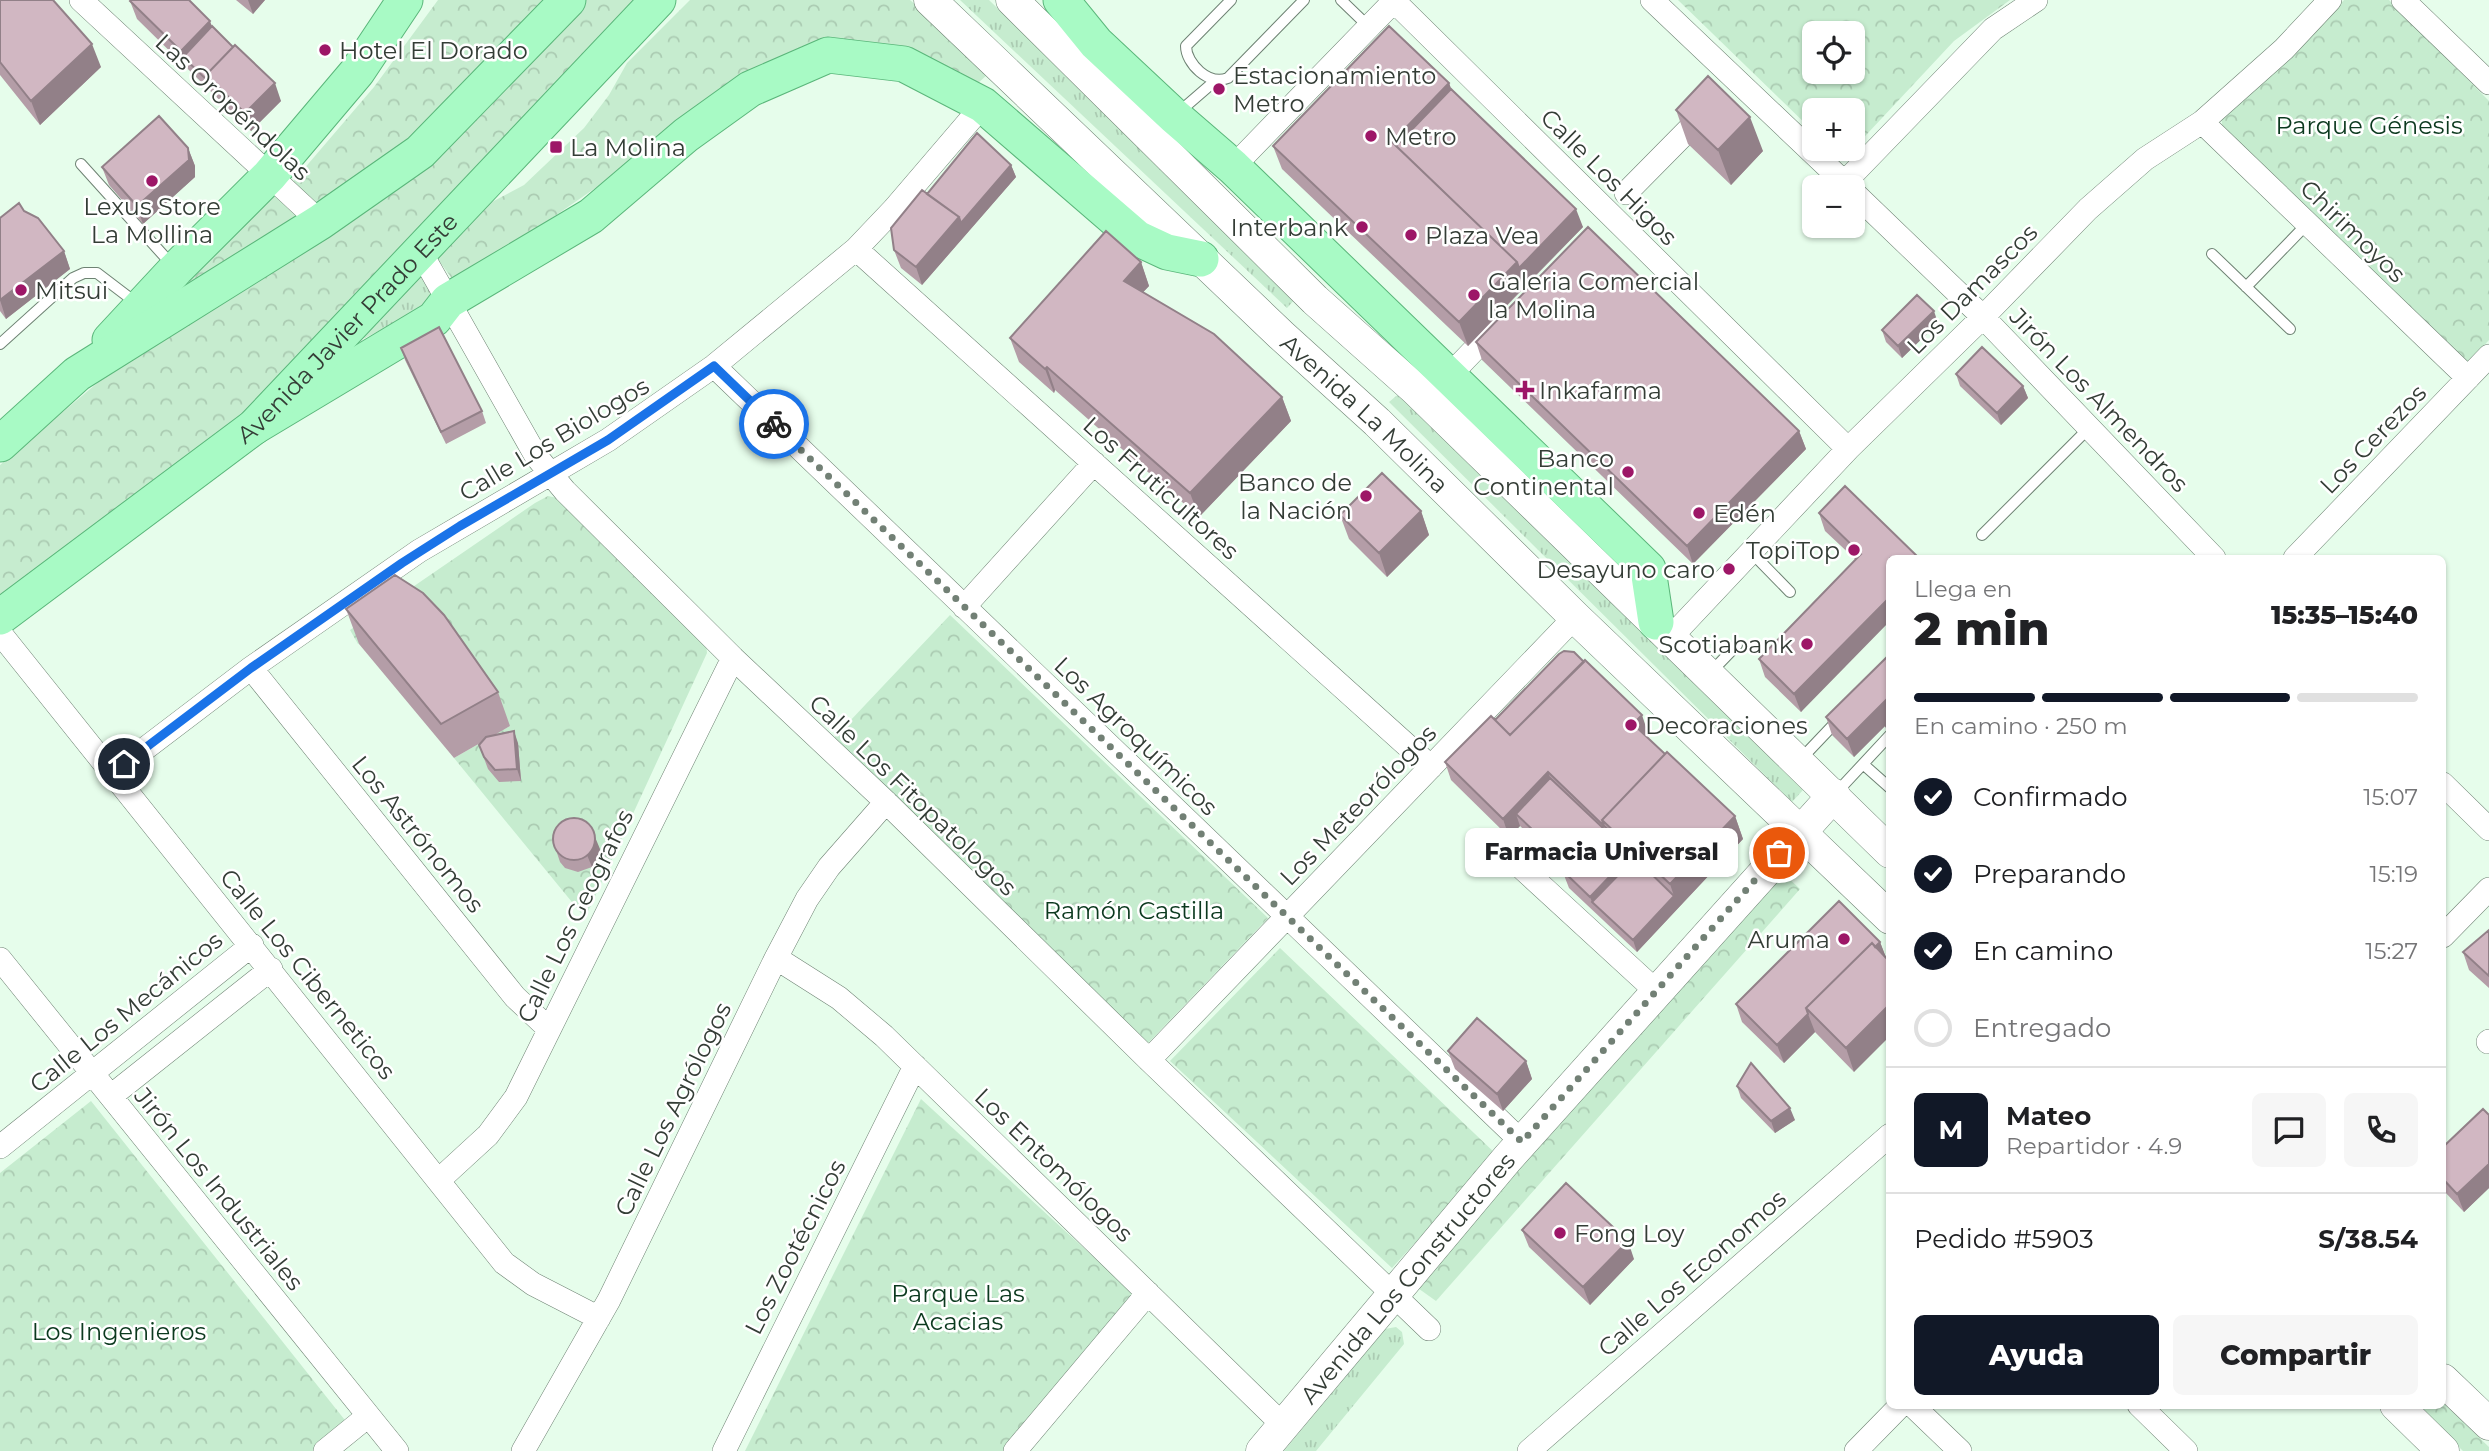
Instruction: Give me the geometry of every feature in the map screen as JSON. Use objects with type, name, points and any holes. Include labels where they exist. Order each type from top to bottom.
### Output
[{"type":"main road","points":[[0,443],[78,374],[176,269],[269,176],[357,72],[405,0]]},
{"type":"main road","points":[[78,374],[320,222],[420,152],[568,0]]},
{"type":"main road","name":"Avenida Javier Prado Este","points":[[0,617],[254,427],[658,0]]},
{"type":"main road","name":"Avenida La Molina","points":[[930,0],[1201,259],[1377,422],[1886,914]]},
{"type":"main road","name":"Avenida La Molina","points":[[1012,0],[1163,126],[1338,320],[1415,389],[1880,842]]},
{"type":"main road","points":[[1061,0],[1163,126],[1233,167],[1648,569],[1663,630]]},
{"type":"main road","points":[[254,427],[434,319],[448,301],[591,216],[686,135],[750,89],[828,55],[904,64],[983,105],[1136,238],[1167,252],[1201,259]]},
{"type":"main road","points":[[1301,232],[1338,320]]},
{"type":"main road","points":[[1377,422],[1388,429],[1401,430],[1413,424],[1420,413],[1420,400],[1415,389]]},
{"type":"main road","name":"Avenida Los Constructores","points":[[1262,1451],[1391,1294],[1522,1142],[1834,795]]},
{"type":"main road","points":[[1838,868],[1880,842]]},
{"type":"main road","points":[[2446,1383],[2489,1424]]},
{"type":"main road","points":[[2400,1409],[2443,1451]]},
{"type":"street","name":"Jirón Los Almendros","points":[[1652,0],[1836,175]]},
{"type":"street","points":[[1860,175],[1993,29],[2036,0]]},
{"type":"street","name":"Los Damascos","points":[[1663,630],[1751,552],[1848,449],[1983,317],[2088,209],[2145,159],[2202,122],[2284,49],[2330,0]]},
{"type":"street","points":[[2403,0],[2489,83]]},
{"type":"street","points":[[1233,167],[1394,1]]},
{"type":"street","name":"Calle Los Higos","points":[[1394,1],[1848,449]]},
{"type":"street","name":"Las Oropéndolas","points":[[93,4],[269,176],[320,222]]},
{"type":"street","points":[[1626,193],[1718,99]]},
{"type":"street","name":"Calle Los Biologos","points":[[113,773],[251,668],[419,551],[641,419],[714,366],[856,249],[983,105]]},
{"type":"street","name":"Chirimoyos","points":[[2202,122],[2468,378]]},
{"type":"street","name":"Jirón Los Almendros","points":[[1865,203],[1983,317],[2211,555]]},
{"type":"street","name":"Los Fruticultores","points":[[856,249],[1431,767]]},
{"type":"street","name":"Calle Los Fitopatologos","points":[[420,251],[549,475],[733,658],[886,802],[1429,1329]]},
{"type":"street","points":[[1449,376],[1516,306]]},
{"type":"street","name":"Los Cerezos","points":[[2298,555],[2489,356]]},
{"type":"street","name":"Los Agroquímicos","points":[[714,366],[1522,1142]]},
{"type":"street","points":[[964,607],[1094,463]]},
{"type":"street","name":"Los Meteorólogos","points":[[1149,1060],[1576,617]]},
{"type":"street","name":"Calle Los Ciberneticos","points":[[0,633],[252,945],[497,1255],[512,1271],[533,1284],[599,1318]]},
{"type":"street","name":"Calle Los Geografos","points":[[439,1180],[476,1147],[516,1097],[733,658]]},
{"type":"street","name":"Los Astrónomos","points":[[251,668],[515,998],[548,1028]]},
{"type":"street","points":[[2446,787],[2489,829]]},
{"type":"street","name":"Calle Los Agrólogos","points":[[523,1451],[599,1318],[776,958],[818,883],[886,802]]},
{"type":"street","points":[[1523,869],[1657,992]]},
{"type":"street","points":[[2446,933],[2489,889]]},
{"type":"street","name":"Calle Los Mecánicos","points":[[0,1147],[252,945]]},
{"type":"street","name":"Los Entomólogos","points":[[776,958],[839,998],[884,1036],[1283,1425]]},
{"type":"street","name":"Jirón Los Industriales","points":[[0,959],[397,1451]]},
{"type":"street","points":[[111,1096],[271,969]]},
{"type":"street","name":"Los Zootécnicos","points":[[724,1451],[915,1066]]},
{"type":"street","name":"Calle Los Economos","points":[[1529,1451],[1886,1139]]},
{"type":"street","points":[[1015,1451],[1148,1293]]},
{"type":"street","points":[[1856,1451],[1897,1409]]},
{"type":"street","points":[[1916,1409],[1960,1451]]},
{"type":"street","points":[[2143,1409],[2186,1451]]},
{"type":"street","points":[[325,1451],[368,1416]]},
{"type":"lane","points":[[1231,0],[1186,46],[1186,55],[1190,61],[1209,78],[1216,80],[1228,78],[1304,0]]},
{"type":"lane","points":[[1341,0],[1369,27]]},
{"type":"lane","points":[[1163,126],[1216,80]]},
{"type":"lane","points":[[81,164],[176,269]]},
{"type":"lane","points":[[2246,287],[2308,224]]},
{"type":"lane","points":[[2212,254],[2290,329]]},
{"type":"lane","points":[[0,344],[73,278],[84,273],[97,273],[141,307]]},
{"type":"lane","points":[[1982,535],[2089,428]]},
{"type":"lane","points":[[1751,552],[1790,592]]},
{"type":"lane","points":[[1709,674],[1737,645]]},
{"type":"lane","points":[[1799,761],[1844,714]]},
{"type":"lane","points":[[1834,795],[1886,739]]},
{"type":"lane","points":[[1863,764],[1886,784]]},
{"type":"green space","points":[[438,0],[548,0],[394,156],[321,212],[291,184],[374,87]]},
{"type":"green space","points":[[584,0],[640,0],[267,398],[0,606],[0,465],[121,363],[335,225]]},
{"type":"green space","points":[[690,0],[910,0],[985,65],[988,74],[976,85],[825,43],[607,180],[456,284],[434,254],[490,203],[524,185],[584,128],[609,95],[627,63]]},
{"type":"green space","points":[[960,0],[989,0],[1296,298],[1287,308]]},
{"type":"green space","points":[[1678,0],[2010,0],[1954,41],[1865,136],[1865,98],[1802,98],[1802,120]]},
{"type":"green space","name":"Parque Génesis","points":[[2344,0],[2389,0],[2489,101],[2489,340],[2468,363],[2223,129],[2221,117],[2290,58]]},
{"type":"green space","points":[[269,192],[306,222],[157,311]]},
{"type":"green space","points":[[418,269],[444,298],[363,339]]},
{"type":"green space","points":[[1401,392],[1803,790],[1792,802],[1389,402]]},
{"type":"green space","points":[[548,496],[562,499],[706,643],[707,653],[585,918],[454,758],[510,726],[408,610],[358,644],[350,630]]},
{"type":"green space","name":"Ramón Castilla","points":[[950,615],[1268,918],[1148,1043],[832,740]]},
{"type":"green space","points":[[1782,872],[1800,889],[1436,1301],[1415,1286]]},
{"type":"green space","name":"Ramón Castilla","points":[[1280,948],[1496,1154],[1392,1268],[1170,1061]]},
{"type":"green space","name":"Parque Las Acacias","points":[[921,1099],[1134,1294],[1003,1451],[745,1451]]},
{"type":"green space","name":"Los Ingenieros","points":[[91,1101],[348,1424],[314,1451],[0,1451],[0,1173]]},
{"type":"green space","points":[[1396,1327],[1402,1332],[1404,1344],[1316,1451],[1284,1451],[1385,1329]]},
{"type":"green space","points":[[2446,1406],[2489,1447],[2489,1451],[2463,1451],[2420,1409],[2446,1409]]},
{"type":"building","points":[[0,0],[53,0],[92,44],[31,101],[0,62]]},
{"type":"building","points":[[131,0],[189,0],[210,21],[181,51]]},
{"type":"building","points":[[212,26],[233,47],[206,75],[208,81],[183,57]]},
{"type":"building","points":[[1389,26],[1449,83],[1392,142],[1517,262],[1459,322],[1273,146]]},
{"type":"building","points":[[235,45],[275,83],[245,113],[206,75]]},
{"type":"building","points":[[1708,76],[1750,117],[1718,150],[1676,110]]},
{"type":"building","points":[[1451,89],[1576,209],[1519,268],[1517,262],[1396,146]]},
{"type":"building","name":"Lexus Store La Mollina","points":[[159,116],[188,148],[189,160],[137,206],[102,167]]},
{"type":"building","points":[[977,133],[1011,165],[961,223],[959,217],[927,194]]},
{"type":"building","points":[[922,190],[959,217],[916,267],[894,250],[891,228]]},
{"type":"building","name":"Mitsui","points":[[19,203],[24,211],[38,218],[64,251],[0,300],[0,218]]},
{"type":"building","points":[[1588,227],[1799,431],[1687,546],[1476,342]]},
{"type":"building","points":[[1106,231],[1141,262],[1124,281],[1214,334],[1282,397],[1190,493],[1047,367],[1045,369],[1010,338]]},
{"type":"building","points":[[1917,295],[1934,311],[1898,346],[1882,330]]},
{"type":"building","points":[[439,327],[482,411],[441,432],[401,348]]},
{"type":"building","points":[[1982,347],[2023,386],[1997,413],[1956,374]]},
{"type":"building","points":[[1382,473],[1421,511],[1379,553],[1340,515]]},
{"type":"building","points":[[1845,486],[1916,555],[1886,555],[1886,601],[1794,694],[1759,659],[1861,554],[1819,513]]},
{"type":"building","points":[[395,575],[423,593],[444,615],[498,692],[441,724],[346,609]]},
{"type":"building","points":[[1564,651],[1574,652],[1584,662],[1510,735],[1495,720]]},
{"type":"building","points":[[1886,658],[1886,700],[1847,739],[1826,717]]},
{"type":"building","points":[[1585,660],[1642,715],[1633,724],[1665,754],[1602,820],[1604,826],[1548,772],[1503,819],[1445,762],[1491,716],[1510,735]]},
{"type":"building","points":[[514,731],[517,769],[495,770],[484,757],[479,745],[486,737]]},
{"type":"building","points":[[1667,752],[1735,816],[1670,884],[1602,820]]},
{"type":"building","points":[[1550,778],[1603,828],[1568,863],[1516,814]]},
{"type":"building","points":[[574,818],[589,824],[595,839],[589,854],[574,860],[559,854],[553,839],[559,824]]},
{"type":"building","points":[[1604,826],[1633,852],[1590,897],[1562,870]]},
{"type":"building","points":[[1635,858],[1674,896],[1633,940],[1592,902]]},
{"type":"building","points":[[1839,901],[1880,942],[1875,947],[1872,943],[1806,1008],[1808,1014],[1777,1045],[1736,1004]]},
{"type":"building","points":[[2489,930],[2489,976],[2463,952]]},
{"type":"building","points":[[1872,943],[1886,958],[1886,1008],[1846,1048],[1806,1008]]},
{"type":"building","points":[[1477,1018],[1526,1061],[1497,1094],[1448,1051]]},
{"type":"building","points":[[1751,1063],[1790,1108],[1771,1121],[1737,1086]]},
{"type":"building","points":[[2483,1109],[2489,1115],[2489,1164],[2457,1194],[2446,1182],[2446,1144]]},
{"type":"building","points":[[1566,1183],[1628,1241],[1583,1287],[1522,1230]]},
{"type":"way so far","points":[[774,424],[1522,1142],[1779,853]]},
{"type":"place","name":"Hotel El Dorado","points":[[325,50]]},
{"type":"place","name":"Estacionamiento Metro","points":[[1219,89]]},
{"type":"place","name":"Metro","points":[[1371,136]]},
{"type":"place","name":"La Molina","points":[[556,147]]},
{"type":"place","name":"Lexus Store La Mollina","points":[[152,181]]},
{"type":"place","name":"Interbank","points":[[1362,227]]},
{"type":"place","name":"Plaza Vea","points":[[1411,235]]},
{"type":"place","name":"Mitsui","points":[[21,290]]},
{"type":"place","name":"Galeria Comercial la Molina","points":[[1474,295]]},
{"type":"place","name":"Inkafarma","points":[[1525,390]]},
{"type":"place","name":"Banco Continental","points":[[1628,472]]},
{"type":"place","name":"Banco de la Nación","points":[[1366,496]]},
{"type":"place","name":"Edén","points":[[1699,513]]},
{"type":"place","name":"TopiTop","points":[[1854,550]]},
{"type":"place","name":"Desayuno caro","points":[[1729,569]]},
{"type":"place","name":"Scotiabank","points":[[1807,644]]},
{"type":"place","name":"Decoraciones","points":[[1631,725]]},
{"type":"place","name":"Farmacia Universal","points":[[1779,853]]},
{"type":"place","name":"Aruma","points":[[1844,939]]},
{"type":"place","name":"Fong Loy","points":[[1560,1233]]},
{"type":"route","points":[[124,764],[251,668],[419,551],[608,440],[714,366],[774,424]]}]
